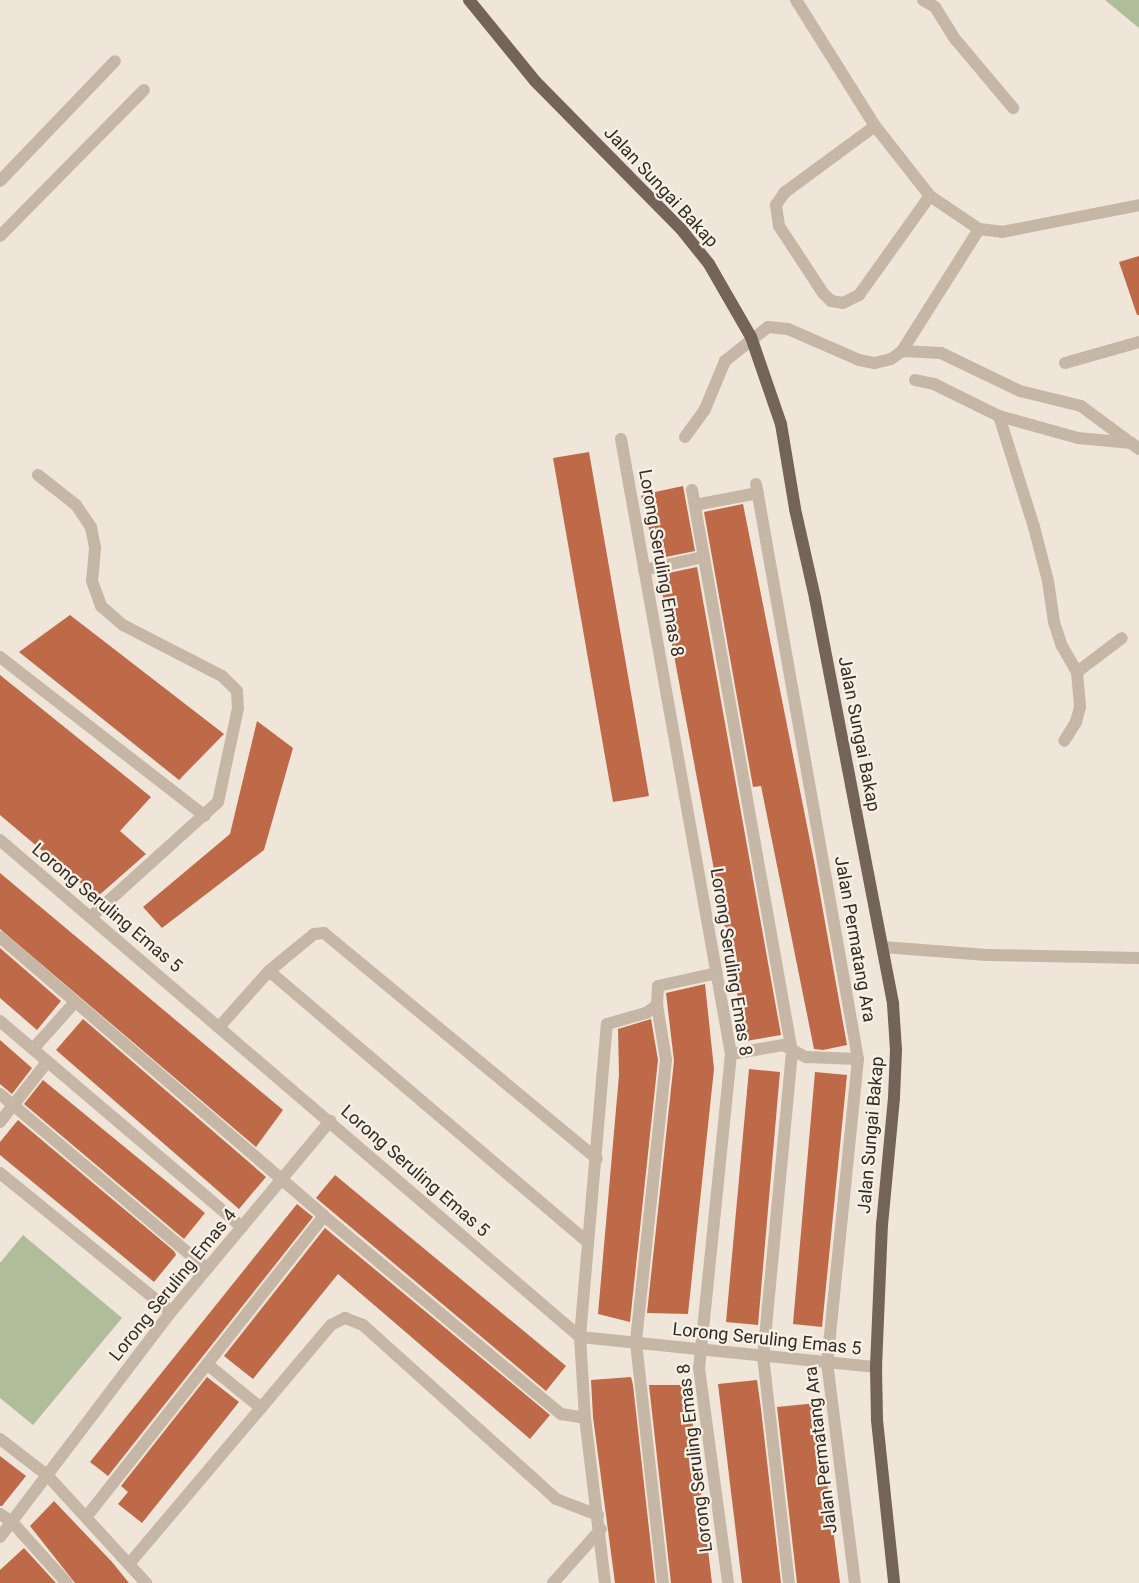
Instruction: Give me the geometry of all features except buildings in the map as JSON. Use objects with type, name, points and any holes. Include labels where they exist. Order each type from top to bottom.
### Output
[{"type":"main road","name":"Jalan Sungai Bakap","points":[[469,0],[535,81],[682,229],[709,264],[751,337],[781,424],[795,509],[815,598],[883,947],[896,1050],[882,1224],[876,1367],[877,1420],[894,1583]]},
{"type":"street","points":[[796,0],[875,126],[930,196],[979,229],[1002,232],[1139,205]]},
{"type":"street","points":[[923,0],[935,7],[956,40],[1013,108]]},
{"type":"street","points":[[0,181],[115,61]]},
{"type":"street","points":[[0,236],[144,90]]},
{"type":"street","points":[[875,126],[785,192],[776,205],[779,226],[823,294],[831,301],[843,303],[859,295],[930,196]]},
{"type":"street","points":[[685,437],[705,409],[725,361],[751,337],[768,327],[778,326],[868,362],[891,359],[902,351],[979,229]]},
{"type":"street","points":[[1065,363],[1139,342]]},
{"type":"street","points":[[902,351],[941,354],[1020,392],[1081,406],[1136,446]]},
{"type":"street","points":[[915,380],[934,384],[998,416],[1078,438],[1136,446]]},
{"type":"street","points":[[998,416],[1034,528],[1048,581],[1056,628],[1077,672],[1080,707],[1076,722],[1064,741]]},
{"type":"street","name":"Lorong Seruling Emas 8","points":[[621,439],[731,1054],[699,1368],[728,1583]]},
{"type":"street","points":[[38,475],[76,505],[92,527],[95,548],[92,581],[101,606],[122,625],[222,676],[237,691],[238,708],[218,802],[205,816],[92,916]]},
{"type":"street","name":"Jalan Permatang Ara","points":[[694,505],[757,488],[858,1059],[827,1362],[855,1583]]},
{"type":"street","points":[[692,490],[792,1052],[764,1356],[790,1583]]},
{"type":"street","points":[[644,570],[703,557]]},
{"type":"street","points":[[1077,672],[1122,638]]},
{"type":"street","points":[[0,657],[205,816]]},
{"type":"street","name":"Lorong Seruling Emas 5","points":[[0,840],[92,916],[580,1337],[876,1367]]},
{"type":"street","points":[[220,1026],[269,971],[314,934],[324,933],[597,1159]]},
{"type":"street","points":[[0,937],[281,1180],[561,1414],[584,1418]]},
{"type":"street","points":[[883,947],[987,955],[1139,958]]},
{"type":"street","points":[[269,971],[587,1242]]},
{"type":"street","points":[[664,1583],[636,1343],[666,1060],[657,1005],[658,986],[717,973]]},
{"type":"street","points":[[33,1049],[75,1002]]},
{"type":"street","points":[[606,1583],[601,1529],[584,1418],[580,1337],[587,1242],[597,1159],[607,1024],[646,1013],[657,1005]]},
{"type":"street","points":[[0,1021],[242,1227]]},
{"type":"street","points":[[731,1054],[783,1045],[792,1052],[806,1057],[858,1059]]},
{"type":"street","points":[[0,1122],[47,1062]]},
{"type":"street","points":[[0,1094],[207,1269]]},
{"type":"street","name":"Lorong Seruling Emas 4","points":[[0,1537],[171,1312],[330,1121]]},
{"type":"street","points":[[0,1173],[171,1312]]},
{"type":"street","points":[[86,1516],[324,1216]]},
{"type":"street","points":[[129,1564],[330,1325],[345,1318],[363,1325],[556,1499],[598,1515]]},
{"type":"street","points":[[207,1364],[262,1408]]},
{"type":"street","points":[[0,1438],[47,1475],[146,1583]]},
{"type":"street","points":[[0,1514],[12,1522],[67,1583]]},
{"type":"street","points":[[553,1583],[601,1529]]},
{"type":"green space","points":[[1105,0],[1139,0],[1139,28]]},
{"type":"green space","points":[[23,1235],[122,1318],[33,1425],[0,1398],[0,1263]]}]
